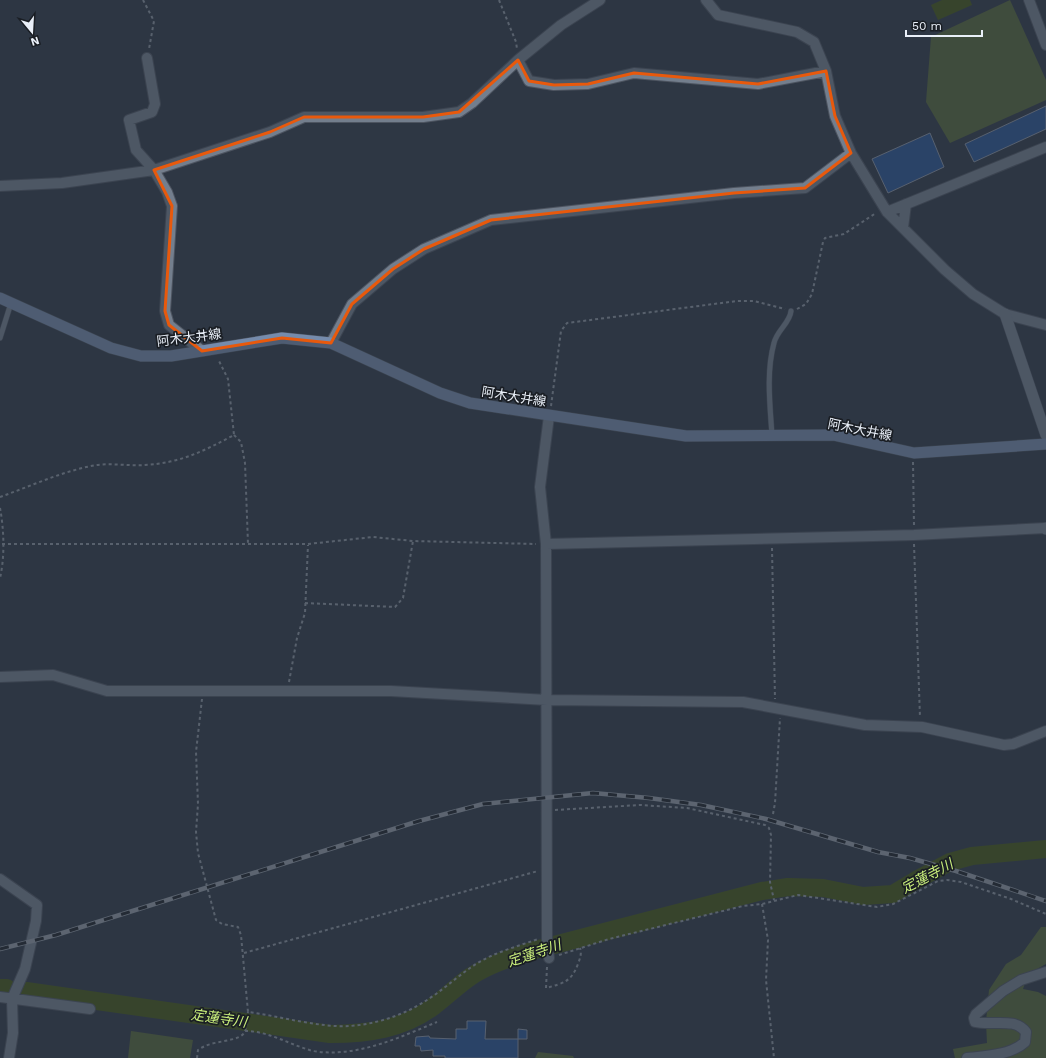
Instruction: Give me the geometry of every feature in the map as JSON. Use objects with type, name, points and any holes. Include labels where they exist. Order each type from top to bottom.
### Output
[{"type":"main road","name":"阿木大井線","points":[[0,298],[111,348],[141,356],[171,356],[282,338],[331,344],[458,399],[489,407],[686,436],[833,435],[914,453],[1046,444]]},
{"type":"street","points":[[0,186],[62,183],[154,170],[270,132],[304,116],[423,116],[459,112],[472,103],[518,60],[561,25],[600,0]]},
{"type":"street","points":[[706,0],[718,15],[797,32],[814,42],[826,71],[835,116],[851,153],[885,210],[945,270],[973,294],[1005,314],[1046,325]]},
{"type":"street","points":[[1030,0],[1046,44]]},
{"type":"street","points":[[147,58],[155,104],[152,112],[129,120],[136,150],[154,170],[167,192],[172,206],[165,310],[169,325],[207,350]]},
{"type":"street","points":[[518,60],[529,81],[554,85],[588,84],[634,73],[758,84],[826,71]]},
{"type":"street","points":[[885,210],[906,204],[1046,147]]},
{"type":"street","points":[[331,344],[352,304],[393,269],[424,249],[491,220],[734,193],[805,188],[851,153]]},
{"type":"street","points":[[903,228],[906,204]]},
{"type":"street","points":[[1005,314],[1046,435]]},
{"type":"street","points":[[549,416],[540,486],[546,544],[546,869],[547,938],[550,958]]},
{"type":"street","points":[[546,544],[914,535],[1046,529]]},
{"type":"street","points":[[0,681],[53,675],[108,690],[289,689],[391,691],[547,700],[743,702],[865,725],[920,726],[1004,745],[1012,744],[1046,731]]},
{"type":"street","points":[[0,879],[36,905],[36,921],[25,969],[12,999],[13,1032],[9,1058]]},
{"type":"street","points":[[968,1058],[993,1055],[1020,1047],[1025,1042],[1026,1032],[1022,1027],[1011,1023],[975,1022],[974,1018],[976,1014],[1003,991],[1021,980],[1046,972]]},
{"type":"street","points":[[0,997],[90,1009]]},
{"type":"lane","points":[[0,338],[11,303]]},
{"type":"lane","points":[[772,435],[769,386],[772,350],[778,334],[788,320],[791,311]]},
{"type":"path","points":[[143,0],[154,21],[147,58]]},
{"type":"path","points":[[499,0],[516,42],[518,60]]},
{"type":"path","points":[[549,416],[561,331],[567,323],[737,301],[754,301],[791,311],[806,304],[812,294],[825,238],[844,234],[885,210]]},
{"type":"path","points":[[207,350],[228,379],[234,435],[241,442],[245,463],[248,544]]},
{"type":"path","points":[[0,497],[72,471],[95,466],[145,465],[179,461],[193,456],[234,435]]},
{"type":"path","points":[[914,453],[914,535],[920,726]]},
{"type":"path","points":[[0,508],[2,544],[2,570],[0,578]]},
{"type":"path","points":[[2,544],[308,544],[373,538],[546,544]]},
{"type":"path","points":[[772,538],[778,708],[775,804],[772,814]]},
{"type":"path","points":[[305,603],[395,607],[403,598],[413,540]]},
{"type":"path","points":[[289,689],[289,675],[305,613],[308,544]]},
{"type":"path","points":[[197,1058],[198,1050],[204,1045],[218,1041],[240,1038],[245,1031],[248,1012],[244,953],[238,927],[222,924],[216,920],[198,853],[196,832],[198,804],[196,752],[202,690]]},
{"type":"path","points":[[546,810],[640,805],[687,808],[765,825],[769,828],[771,835],[770,882],[774,900]]},
{"type":"path","points":[[244,953],[546,869]]},
{"type":"path","points":[[580,948],[582,953],[574,975],[563,983],[546,988],[550,958],[580,948],[743,906],[762,904],[798,895],[877,907],[900,901],[938,881],[947,880],[960,882],[1011,899],[1046,914]]},
{"type":"path","points":[[762,904],[768,940],[766,980],[774,1058]]},
{"type":"path","points":[[248,1012],[328,1025],[349,1026],[390,1018],[428,1000],[449,983],[482,961],[502,951],[547,938]]},
{"type":"path","points":[[245,1031],[256,1031],[312,1051],[328,1054],[345,1054],[379,1046],[437,1022]]},
{"type":"highlighted area","points":[[518,60],[529,81],[554,85],[588,84],[634,73],[758,84],[826,71],[835,116],[851,153],[805,188],[734,193],[491,220],[424,249],[393,269],[352,304],[331,343],[282,338],[202,351],[169,325],[165,311],[172,206],[154,170],[270,132],[304,117],[423,117],[459,112]]},
{"type":"shaded area","points":[[942,0],[970,0],[972,5],[938,20],[931,5]]},
{"type":"shaded area","points":[[1010,0],[1046,80],[1046,100],[950,143],[926,102],[931,37]]},
{"type":"shaded area","points":[[1041,927],[1046,927],[1046,964],[1028,974],[1023,989],[1038,992],[1046,996],[1046,1058],[955,1058],[953,1049],[987,1043],[986,1022],[989,990],[1006,964],[1021,955]]},
{"type":"shaded area","points":[[131,1031],[193,1040],[190,1058],[128,1058]]},
{"type":"shaded area","points":[[538,1052],[573,1056],[574,1058],[535,1058]]},
{"type":"building","points":[[1046,106],[1046,129],[974,162],[965,144]]},
{"type":"building","points":[[930,133],[944,167],[888,193],[872,159]]},
{"type":"building","points":[[467,1021],[486,1021],[485,1039],[518,1039],[518,1058],[445,1058],[445,1056],[433,1056],[433,1050],[421,1051],[420,1046],[415,1046],[416,1037],[429,1036],[430,1038],[456,1039],[456,1029],[467,1029]]},
{"type":"building","points":[[518,1029],[527,1030],[527,1039],[518,1039]]},
{"type":"waterway","name":"定蓮寺川","points":[[26,991],[330,1034],[358,1033],[385,1029],[410,1020],[434,1006],[465,980],[484,969],[531,951],[762,891],[788,887],[823,888],[863,896],[893,894],[950,862],[972,856],[1046,849]]},
{"type":"waterway","name":"定蓮寺川","points":[[0,988],[7,988]]},
{"type":"railway","points":[[0,949],[56,935],[419,821],[483,804],[593,793],[649,798],[701,805],[766,819],[878,852],[910,858],[956,871],[1046,901]]}]
